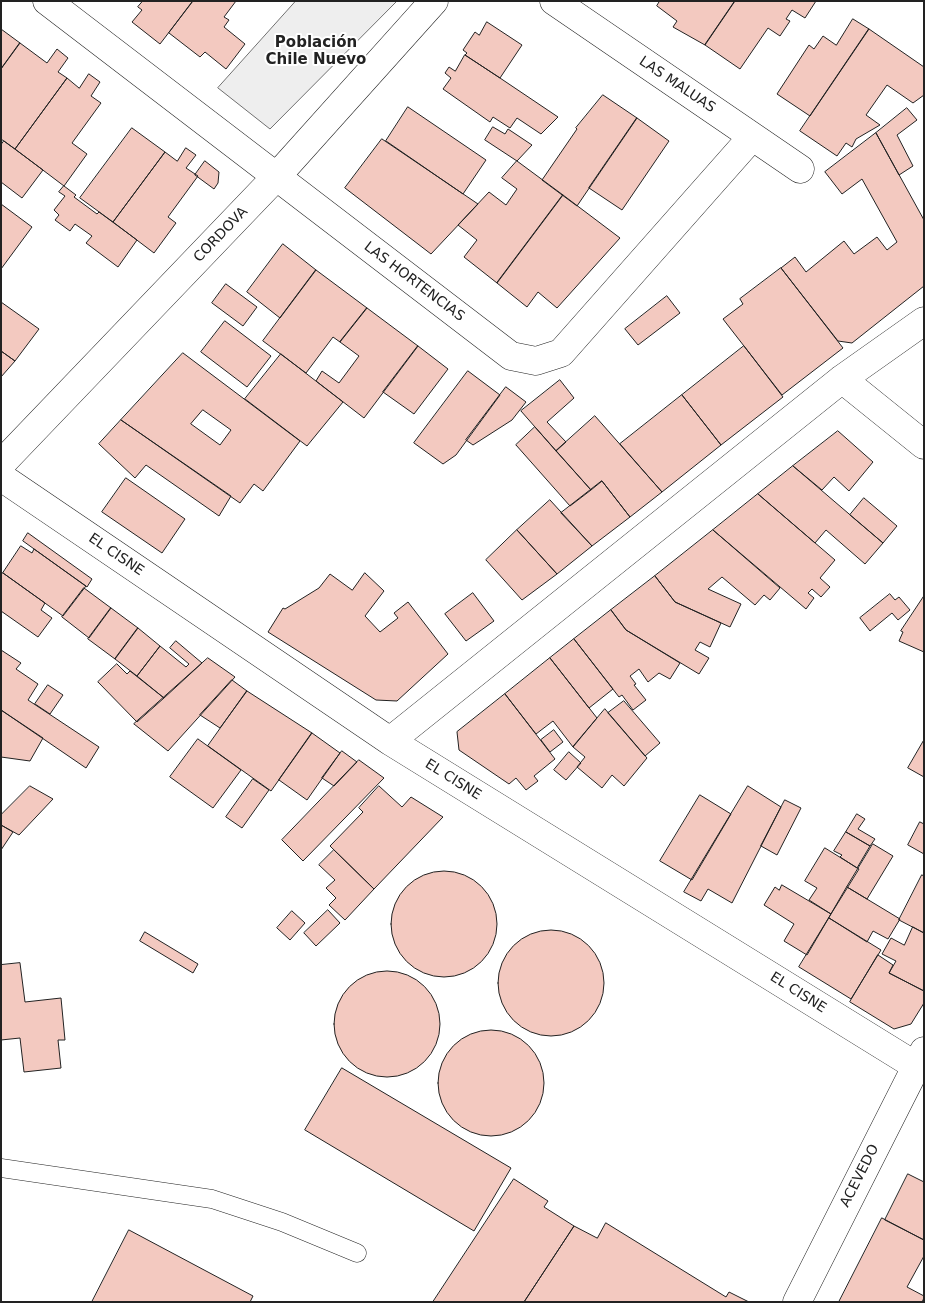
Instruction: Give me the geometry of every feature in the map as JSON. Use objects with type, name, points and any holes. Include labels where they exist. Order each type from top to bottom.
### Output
[{"type":"street","name":"LAS HORTENCIAS","points":[[47,1],[511,356],[536,361],[561,353],[752,137]]},
{"type":"street","name":"CORDOVA","points":[[1,464],[276,177],[434,1]]},
{"type":"street","name":"LAS MALUAS","points":[[554,1],[800,169]]},
{"type":"street","points":[[390,742],[842,379],[924,321]]},
{"type":"street","points":[[842,379],[924,445]]},
{"type":"street","name":"EL CISNE","points":[[1,477],[390,742],[920,1058]]},
{"type":"street","name":"ACEVEDO","points":[[797,1302],[920,1058]]},
{"type":"lane","points":[[1,1168],[212,1198],[282,1222],[357,1253]]},
{"type":"shaded area","points":[[296,1],[397,1],[270,129],[218,88]]},
{"type":"building","points":[[143,1],[193,1],[160,44],[132,22],[142,10],[138,7]]},
{"type":"building","points":[[193,1],[236,1],[224,17],[229,20],[224,27],[245,44],[226,69],[205,52],[200,57],[169,33]]},
{"type":"building","points":[[660,1],[735,1],[705,45],[673,27],[677,21],[657,6]]},
{"type":"building","points":[[735,1],[816,1],[805,18],[792,10],[786,19],[790,21],[780,36],[768,28],[740,69],[705,45]]},
{"type":"building","points":[[853,19],[869,29],[810,116],[777,94],[809,45],[814,49],[823,36],[836,45]]},
{"type":"building","points":[[487,22],[522,45],[500,78],[465,55],[467,53],[463,50],[475,32],[479,35]]},
{"type":"building","points":[[1,29],[20,43],[1,69]]},
{"type":"building","points":[[869,29],[924,67],[924,95],[913,103],[887,85],[866,115],[880,125],[856,139],[852,147],[846,143],[837,156],[800,131]]},
{"type":"building","points":[[20,43],[47,63],[57,49],[68,58],[58,72],[67,78],[15,149],[1,139],[1,69]]},
{"type":"building","points":[[465,55],[558,117],[541,134],[517,118],[510,128],[493,117],[490,122],[443,89],[451,78],[445,73],[449,67],[455,71]]},
{"type":"building","points":[[89,74],[100,82],[91,96],[101,103],[72,143],[87,154],[64,186],[15,149],[67,78],[79,88]]},
{"type":"building","points":[[603,95],[637,118],[577,206],[542,180],[576,128]]},
{"type":"building","points":[[408,107],[486,160],[463,194],[386,141]]},
{"type":"building","points":[[907,108],[917,120],[897,135],[913,166],[899,175],[876,133]]},
{"type":"building","points":[[637,118],[669,141],[622,210],[589,188]]},
{"type":"building","points":[[493,127],[505,134],[508,129],[532,145],[517,161],[485,140]]},
{"type":"building","points":[[132,128],[165,152],[113,222],[80,198]]},
{"type":"building","points":[[876,133],[924,220],[924,286],[852,343],[838,341],[781,268],[795,257],[806,272],[844,241],[854,254],[877,237],[887,250],[897,242],[862,179],[842,194],[825,172]]},
{"type":"building","points":[[382,139],[478,204],[431,254],[345,188]]},
{"type":"building","points":[[4,141],[43,170],[22,198],[1,182],[1,145]]},
{"type":"building","points":[[186,148],[196,155],[186,168],[198,176],[168,217],[176,223],[154,253],[113,222],[165,152],[177,161]]},
{"type":"building","points":[[205,161],[219,172],[218,183],[214,189],[195,175]]},
{"type":"building","points":[[517,161],[563,195],[497,283],[464,257],[477,240],[458,225],[489,192],[506,205],[517,189],[502,178]]},
{"type":"building","points":[[64,186],[76,195],[74,197],[97,214],[99,212],[137,240],[118,267],[86,243],[92,236],[75,224],[70,231],[55,220],[59,215],[54,210],[65,196],[59,192]]},
{"type":"building","points":[[563,195],[620,238],[557,308],[538,292],[527,307],[497,283]]},
{"type":"building","points":[[1,204],[32,227],[1,269]]},
{"type":"building","points":[[283,244],[316,270],[280,318],[247,292]]},
{"type":"building","points":[[781,268],[843,348],[782,395],[723,319],[743,304],[740,299]]},
{"type":"building","points":[[316,270],[367,308],[340,342],[333,337],[306,373],[263,341]]},
{"type":"building","points":[[226,284],[257,307],[243,326],[212,303]]},
{"type":"building","points":[[667,296],[680,313],[638,345],[625,329]]},
{"type":"building","points":[[1,302],[39,329],[15,361],[1,351]]},
{"type":"building","points":[[367,308],[418,346],[364,418],[316,381],[322,371],[339,383],[359,356],[340,342]]},
{"type":"building","points":[[225,321],[271,356],[247,387],[201,352]]},
{"type":"building","points":[[418,346],[448,369],[414,414],[383,392]]},
{"type":"building","points":[[744,346],[783,397],[721,445],[682,395]]},
{"type":"building","points":[[1,351],[15,361],[1,377]]},
{"type":"building","points":[[183,353],[300,441],[263,491],[254,484],[240,503],[121,420]],"holes":[[[203,410],[231,430],[220,445],[191,424]]]},
{"type":"building","points":[[281,354],[343,402],[307,446],[245,399]]},
{"type":"building","points":[[468,371],[500,395],[456,455],[443,464],[414,443]]},
{"type":"building","points":[[560,380],[574,398],[547,422],[566,442],[556,451],[521,411]]},
{"type":"building","points":[[506,387],[526,402],[512,420],[473,445],[466,440]]},
{"type":"building","points":[[682,395],[721,445],[662,492],[620,444]]},
{"type":"building","points":[[595,416],[662,492],[630,517],[602,481],[591,490],[556,451]]},
{"type":"building","points":[[121,420],[231,496],[219,516],[146,465],[135,478],[99,444]]},
{"type":"building","points":[[535,427],[591,490],[570,506],[516,445]]},
{"type":"building","points":[[838,431],[873,462],[849,491],[834,477],[822,490],[793,466]]},
{"type":"building","points":[[793,466],[883,543],[865,564],[826,530],[815,543],[758,494]]},
{"type":"building","points":[[126,478],[185,519],[162,553],[102,512]]},
{"type":"building","points":[[602,481],[630,517],[592,546],[561,513]]},
{"type":"building","points":[[758,494],[835,560],[820,578],[830,587],[821,597],[812,589],[808,593],[814,598],[806,609],[713,530]]},
{"type":"building","points":[[864,498],[897,526],[883,543],[850,515]]},
{"type":"building","points":[[550,500],[592,546],[557,574],[517,530]]},
{"type":"building","points":[[517,530],[557,574],[522,600],[486,560]]},
{"type":"building","points":[[713,530],[780,588],[770,600],[764,595],[755,605],[722,577],[708,589],[741,604],[730,627],[675,602],[655,576]]},
{"type":"building","points":[[28,533],[92,579],[87,587],[23,541]]},
{"type":"building","points":[[21,546],[32,553],[34,549],[86,586],[63,616],[3,573]]},
{"type":"building","points":[[3,573],[45,603],[41,610],[52,618],[38,637],[1,611],[1,575]]},
{"type":"building","points":[[365,573],[384,591],[365,616],[380,632],[398,618],[394,613],[408,602],[448,654],[397,701],[376,700],[268,632],[283,608],[285,609],[319,588],[330,574],[352,590]]},
{"type":"building","points":[[655,576],[675,602],[721,623],[710,647],[700,642],[695,650],[709,658],[699,674],[626,630],[611,610]]},
{"type":"building","points":[[84,588],[111,608],[89,638],[62,617]]},
{"type":"building","points":[[473,593],[494,621],[466,641],[445,614]]},
{"type":"building","points":[[890,594],[895,600],[899,597],[910,610],[898,620],[892,613],[870,631],[860,618]]},
{"type":"building","points":[[924,596],[924,652],[899,641],[903,632],[901,631]]},
{"type":"building","points":[[111,608],[138,628],[115,659],[88,639]]},
{"type":"building","points":[[611,610],[626,630],[680,663],[670,679],[659,673],[648,682],[639,669],[630,676],[636,684],[634,685],[646,700],[633,710],[622,695],[619,697],[574,639]]},
{"type":"building","points":[[138,628],[160,646],[137,676],[115,659]]},
{"type":"building","points":[[574,639],[613,689],[589,708],[550,658]]},
{"type":"building","points":[[176,641],[202,663],[164,698],[137,676],[160,646],[186,667],[189,664],[170,648]]},
{"type":"building","points":[[1,650],[21,663],[16,669],[38,684],[28,700],[99,747],[86,768],[1,710]]},
{"type":"building","points":[[208,658],[235,677],[168,751],[134,724]]},
{"type":"building","points":[[550,658],[597,718],[573,747],[553,721],[536,734],[505,694]]},
{"type":"building","points":[[117,664],[127,674],[130,671],[164,698],[137,722],[98,682]]},
{"type":"building","points":[[232,680],[247,691],[220,728],[200,715]]},
{"type":"building","points":[[48,685],[63,695],[50,714],[35,704]]},
{"type":"building","points":[[247,691],[312,733],[271,791],[208,746]]},
{"type":"building","points":[[505,694],[555,759],[534,776],[538,781],[526,790],[516,778],[509,784],[459,750],[457,732]]},
{"type":"building","points":[[624,701],[660,743],[645,756],[608,713]]},
{"type":"building","points":[[605,709],[647,758],[624,786],[612,775],[602,788],[577,767],[585,757],[573,747]]},
{"type":"building","points":[[1,710],[43,738],[30,761],[1,757]]},
{"type":"building","points":[[554,730],[563,742],[550,752],[541,740]]},
{"type":"building","points":[[312,733],[340,753],[307,800],[279,780]]},
{"type":"building","points":[[198,739],[241,770],[213,808],[170,777]]},
{"type":"building","points":[[924,740],[924,777],[908,768]]},
{"type":"building","points":[[342,751],[357,762],[334,786],[322,778]]},
{"type":"building","points":[[569,752],[581,763],[566,780],[554,770]]},
{"type":"building","points":[[359,760],[384,778],[303,861],[282,840]]},
{"type":"building","points":[[253,779],[269,790],[242,828],[226,817]]},
{"type":"building","points":[[30,786],[53,799],[19,835],[1,825],[1,815]]},
{"type":"building","points":[[379,786],[402,807],[411,797],[443,817],[374,889],[330,846],[363,812],[359,808]]},
{"type":"building","points":[[748,786],[781,807],[732,903],[708,889],[701,901],[684,892]]},
{"type":"building","points":[[700,795],[731,814],[692,880],[660,861]]},
{"type":"building","points":[[785,800],[801,808],[777,855],[761,846]]},
{"type":"building","points":[[857,814],[865,819],[858,829],[875,839],[870,846],[846,832]]},
{"type":"building","points":[[920,822],[924,824],[924,854],[908,845]]},
{"type":"building","points":[[1,825],[13,832],[1,850]]},
{"type":"building","points":[[846,832],[870,846],[857,868],[840,857],[842,855],[834,851]]},
{"type":"building","points":[[873,844],[893,856],[867,899],[847,887]]},
{"type":"building","points":[[825,848],[859,869],[831,914],[809,900],[817,888],[805,881]]},
{"type":"building","points":[[334,850],[374,889],[345,920],[329,905],[336,898],[326,888],[335,880],[319,865]]},
{"type":"building","points":[[444,871],[464,875],[482,886],[493,904],[497,924],[493,944],[482,962],[464,973],[444,977],[424,973],[406,962],[395,944],[391,924],[395,904],[406,886],[424,875]]},
{"type":"building","points":[[922,875],[924,876],[924,933],[899,920]]},
{"type":"building","points":[[782,885],[831,914],[807,955],[784,941],[794,924],[764,905],[775,887],[779,890]]},
{"type":"building","points":[[847,887],[900,919],[888,939],[873,931],[867,942],[829,918]]},
{"type":"building","points":[[328,910],[340,923],[316,946],[304,933]]},
{"type":"building","points":[[292,911],[305,923],[290,940],[277,928]]},
{"type":"building","points":[[829,918],[881,950],[851,999],[799,967]]},
{"type":"building","points":[[913,927],[924,933],[924,991],[889,973],[896,961],[882,954],[891,938],[904,945]]},
{"type":"building","points":[[551,930],[571,934],[589,945],[600,963],[604,983],[600,1003],[589,1021],[571,1032],[551,1036],[531,1032],[513,1021],[502,1003],[498,983],[502,963],[513,945],[531,934]]},
{"type":"building","points":[[145,932],[198,964],[193,973],[140,941]]},
{"type":"building","points":[[878,955],[893,965],[889,973],[924,991],[924,1003],[911,1024],[894,1029],[850,1002]]},
{"type":"building","points":[[20,963],[25,1002],[61,998],[65,1040],[58,1040],[61,1068],[24,1072],[20,1038],[1,1040],[1,965]]},
{"type":"building","points":[[387,971],[407,975],[425,986],[436,1004],[440,1024],[436,1044],[425,1062],[407,1073],[387,1077],[367,1073],[349,1062],[338,1044],[334,1024],[338,1004],[349,986],[367,975]]},
{"type":"building","points":[[491,1030],[511,1034],[529,1045],[540,1063],[544,1083],[540,1103],[529,1121],[511,1132],[491,1136],[471,1132],[453,1121],[442,1103],[438,1083],[442,1063],[453,1045],[471,1034]]},
{"type":"building","points":[[342,1068],[511,1168],[474,1231],[305,1130]]},
{"type":"building","points":[[908,1174],[924,1182],[924,1240],[885,1220]]},
{"type":"building","points":[[514,1179],[548,1201],[544,1207],[574,1226],[524,1302],[433,1302]]},
{"type":"building","points":[[882,1218],[924,1240],[924,1256],[907,1287],[924,1296],[922,1302],[839,1302]]},
{"type":"building","points":[[606,1223],[726,1297],[729,1292],[749,1302],[524,1302],[574,1226],[597,1238]]},
{"type":"building","points":[[129,1230],[253,1296],[250,1302],[92,1302]]},
{"type":"district","name":"Población Chile Nuevo","points":[[316,52]]}]
